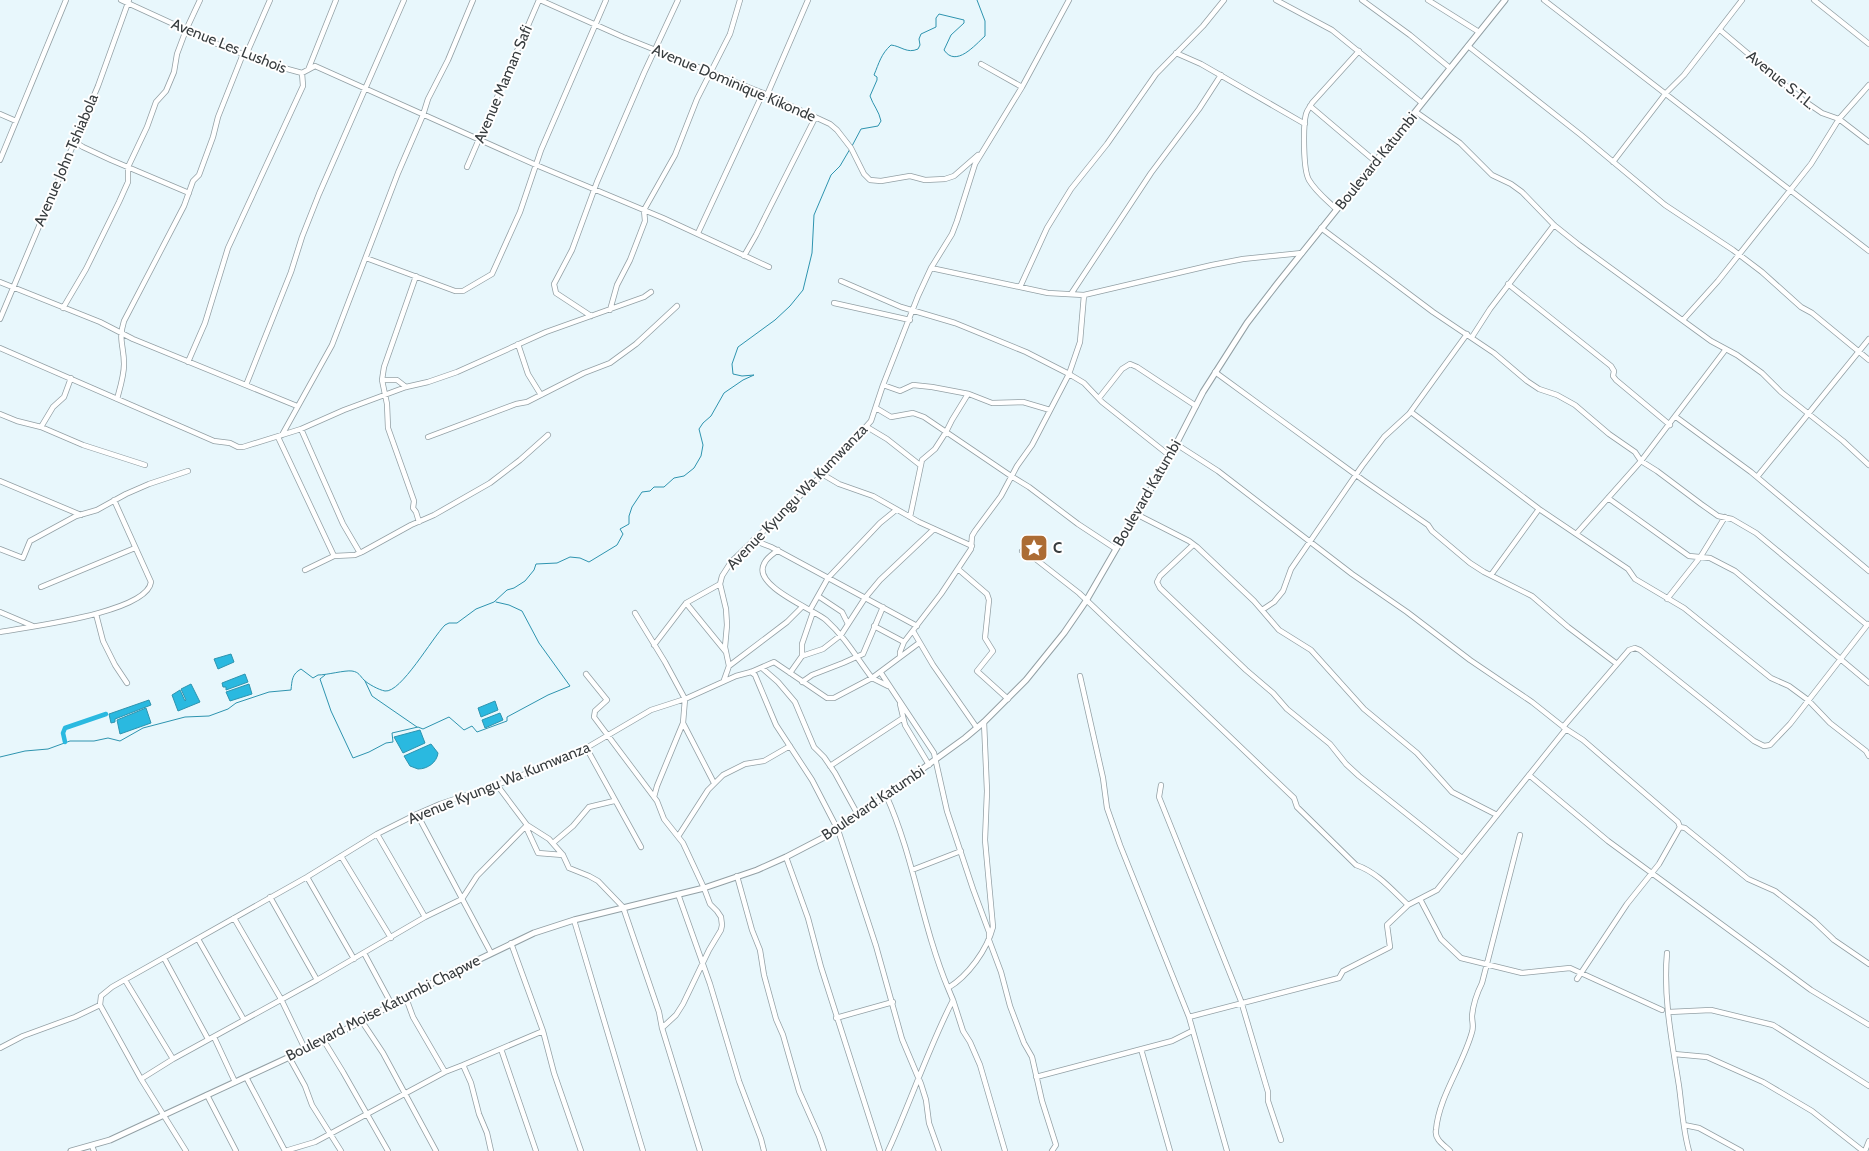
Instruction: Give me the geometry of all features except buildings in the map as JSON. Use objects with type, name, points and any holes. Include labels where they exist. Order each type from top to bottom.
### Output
[{"type":"street","points":[[0,160],[66,0]]},
{"type":"street","name":"Avenue Les Lushois","points":[[121,0],[129,1],[186,30],[244,55],[305,72],[315,66],[364,88]]},
{"type":"street","points":[[63,308],[86,269],[128,182],[128,167],[147,127],[156,102],[166,91],[174,72],[177,54],[200,0]]},
{"type":"street","points":[[117,399],[124,363],[120,334],[129,310],[189,193],[193,181],[199,175],[218,117],[270,0]]},
{"type":"street","points":[[188,362],[206,323],[228,248],[303,86],[305,72],[336,0]]},
{"type":"street","points":[[246,385],[291,272],[319,194],[404,0]]},
{"type":"street","points":[[280,436],[332,345],[428,99],[448,60],[473,0]]},
{"type":"street","name":"Avenue Dominique Kikonde","points":[[539,0],[655,50],[765,94],[830,124],[851,148],[864,174],[870,180],[882,181],[910,176],[926,180],[945,179],[954,176],[984,149]]},
{"type":"street","name":"Avenue Maman Safi","points":[[467,167],[539,0]]},
{"type":"street","points":[[366,258],[455,291],[463,291],[492,274],[520,212],[536,165],[606,0]]},
{"type":"street","points":[[591,316],[556,293],[554,287],[572,250],[594,189],[678,0]]},
{"type":"street","points":[[610,310],[618,285],[645,221],[644,210],[674,155],[690,114],[730,34],[740,0]]},
{"type":"street","points":[[698,233],[808,0]]},
{"type":"street","name":"Avenue Kyungu Wa Kumwanza","points":[[729,666],[726,652],[726,609],[720,584],[725,569],[867,427],[931,268],[952,234],[971,173],[1022,87],[1069,0]]},
{"type":"street","points":[[1020,287],[1033,255],[1068,194],[1107,144],[1156,74],[1203,26],[1224,0]]},
{"type":"street","points":[[1276,0],[1332,30],[1422,103]]},
{"type":"street","points":[[1362,0],[1450,68]]},
{"type":"street","points":[[1428,0],[1480,32]]},
{"type":"street","name":"Boulevard Katumbi","points":[[704,888],[757,870],[838,830],[929,765],[977,728],[1008,699],[1052,649],[1086,601],[1170,456],[1196,406],[1247,323],[1336,209],[1376,162],[1505,0]]},
{"type":"street","points":[[1544,0],[1869,251]]},
{"type":"street","points":[[1614,162],[1666,93],[1684,75],[1742,0]]},
{"type":"street","points":[[1814,0],[1869,44]]},
{"type":"street","name":"Avenue John Tshiabola","points":[[0,319],[98,86],[129,1]]},
{"type":"street","name":"Avenue S.T.L.","points":[[1720,30],[1802,100],[1822,113],[1839,119],[1869,142]]},
{"type":"street","points":[[1468,46],[1665,205],[1739,254],[1801,307],[1869,360]]},
{"type":"street","points":[[1336,209],[1314,188],[1308,178],[1305,124],[1307,111],[1310,106],[1359,51]]},
{"type":"street","points":[[1176,53],[1221,75],[1305,124]]},
{"type":"street","points":[[981,64],[1022,87]]},
{"type":"street","points":[[1070,294],[1146,181],[1199,109],[1221,75]]},
{"type":"street","points":[[1683,320],[1811,164],[1839,119],[1869,85]]},
{"type":"street","points":[[364,88],[536,165],[698,233],[768,267]]},
{"type":"street","points":[[1310,106],[1376,162]]},
{"type":"street","points":[[1416,112],[1460,143],[1492,175],[1511,184],[1522,192],[1554,225],[1579,245],[1711,341],[1762,373],[1869,465]]},
{"type":"street","points":[[0,114],[16,121]]},
{"type":"street","points":[[744,256],[815,118]]},
{"type":"street","points":[[75,142],[189,193]]},
{"type":"street","points":[[1262,610],[1274,602],[1283,591],[1291,569],[1384,437],[1411,412],[1554,225]]},
{"type":"street","points":[[1189,1017],[1339,978],[1343,971],[1390,947],[1388,925],[1408,905],[1437,890],[1629,650],[1634,648],[1640,650],[1754,741],[1764,746],[1770,745],[1777,740],[1868,624],[1756,533],[1739,522],[1718,516],[1710,511],[1641,461],[1635,452],[1604,431],[1575,405],[1556,394],[1539,389],[1526,381],[1498,356],[1433,312],[1321,228]]},
{"type":"street","points":[[931,268],[1056,294],[1084,295],[1212,265],[1302,253]]},
{"type":"street","points":[[416,276],[384,368],[382,380],[388,428],[414,501],[413,508],[419,522]]},
{"type":"street","points":[[841,281],[913,311],[973,330],[1026,352],[1069,374],[1084,383],[1099,398],[1170,456]]},
{"type":"street","points":[[0,282],[100,322],[120,334],[297,406]]},
{"type":"street","points":[[1508,284],[1611,366],[1616,380],[1670,425]]},
{"type":"street","points":[[0,348],[214,441],[243,447],[301,429],[406,387],[457,372],[546,332],[610,310],[652,292]]},
{"type":"street","points":[[900,656],[904,642],[971,549],[972,536],[1001,496],[1011,476],[1032,445],[1069,374],[1080,342],[1084,295]]},
{"type":"street","points":[[834,303],[910,320]]},
{"type":"street","points":[[428,438],[516,404],[527,402],[610,362],[636,344],[677,306]]},
{"type":"street","points":[[1757,477],[1869,339]]},
{"type":"street","points":[[518,344],[528,374],[540,395]]},
{"type":"street","points":[[1577,533],[1641,461],[1726,349]]},
{"type":"street","points":[[1099,398],[1122,369],[1130,364],[1196,406]]},
{"type":"street","points":[[1216,372],[1356,476],[1428,525],[1432,531],[1470,562],[1532,596],[1568,627],[1617,664]]},
{"type":"street","points":[[41,427],[53,407],[64,397],[71,378]]},
{"type":"street","points":[[382,380],[397,380],[406,387]]},
{"type":"street","points":[[883,385],[900,391],[913,386],[932,387],[968,394],[992,403],[1023,402],[1050,410]]},
{"type":"street","points":[[910,517],[922,460],[935,448],[968,394]]},
{"type":"street","points":[[876,408],[891,417],[916,414],[1029,487],[1116,549]]},
{"type":"street","points":[[1411,412],[1539,509],[1628,569],[1635,579],[1684,608],[1771,678],[1789,686],[1808,700],[1830,723],[1866,751],[1869,756]]},
{"type":"street","points":[[0,414],[16,421],[41,427],[90,448],[145,465]]},
{"type":"street","points":[[1676,417],[1757,477],[1869,571]]},
{"type":"street","points":[[867,427],[887,439],[920,465]]},
{"type":"street","points":[[301,429],[343,524],[360,553]]},
{"type":"street","points":[[305,570],[334,556],[360,553],[434,515],[490,483],[548,435]]},
{"type":"street","points":[[280,436],[334,556]]},
{"type":"street","points":[[1176,444],[1218,471],[1352,574],[1583,740],[1678,822],[1680,827]]},
{"type":"street","points":[[0,549],[23,558],[30,541],[149,484],[188,471]]},
{"type":"street","points":[[822,474],[839,484],[873,496],[896,510],[972,546]]},
{"type":"street","points":[[0,481],[81,515]]},
{"type":"street","points":[[1608,498],[1689,556],[1710,558],[1735,571],[1869,684]]},
{"type":"street","points":[[0,632],[96,614],[125,604],[141,596],[149,588],[150,582],[114,500]]},
{"type":"street","points":[[1491,575],[1539,509]]},
{"type":"street","points":[[790,673],[802,656],[802,644],[812,611],[828,578],[880,523],[896,510]]},
{"type":"street","points":[[1136,514],[1193,544],[1262,610],[1279,630],[1311,650],[1364,709],[1417,753],[1452,792],[1497,815]]},
{"type":"street","points":[[1668,599],[1701,556],[1725,517]]},
{"type":"street","points":[[802,656],[823,649],[841,635],[865,598],[880,580],[934,529]]},
{"type":"street","points":[[753,540],[778,550],[917,626]]},
{"type":"street","points":[[1193,544],[1160,576],[1157,582],[1160,588],[1246,670],[1273,693],[1288,710],[1330,744],[1346,764],[1359,776],[1462,858]]},
{"type":"street","points":[[41,587],[136,548]]},
{"type":"street","points":[[778,550],[764,563],[765,576],[782,594],[827,621],[858,656],[872,678],[888,686]]},
{"type":"street","points":[[1022,551],[1046,567],[1086,601],[1294,798],[1298,807],[1356,866],[1373,873],[1408,905]]},
{"type":"street","points":[[958,569],[982,589],[989,600],[985,638],[993,650],[977,671],[1008,699]]},
{"type":"street","points":[[654,645],[686,603],[720,584]]},
{"type":"street","points":[[818,596],[842,612],[848,624]]},
{"type":"street","points":[[686,603],[726,652]]},
{"type":"street","points":[[724,680],[729,666],[780,628],[802,606]]},
{"type":"street","points":[[802,682],[812,675],[865,652],[883,607]]},
{"type":"street","points":[[0,612],[33,626]]},
{"type":"street","points":[[96,614],[103,640],[115,665],[127,683]]},
{"type":"street","points":[[635,614],[685,699],[683,723],[654,797]]},
{"type":"street","points":[[874,626],[904,642]]},
{"type":"street","points":[[913,631],[977,728]]},
{"type":"street","points":[[858,815],[830,766],[814,747],[795,702],[778,682],[762,668],[774,662],[820,695],[834,698],[881,673],[919,642]]},
{"type":"street","name":"Avenue Kyungu Wa Kumwanza","points":[[100,1005],[101,996],[112,987],[377,834],[440,804],[587,749],[652,710],[685,699],[724,680],[762,668]]},
{"type":"street","points":[[751,672],[763,692],[776,725],[812,780],[838,830],[876,946],[904,1045],[919,1078],[926,1100],[932,1131],[939,1151]]},
{"type":"street","points":[[881,673],[925,738],[936,759],[947,811],[989,932],[989,940],[1017,1024],[1024,1044],[1032,1057],[1056,1145],[1052,1151]]},
{"type":"street","points":[[586,674],[607,701],[593,715],[650,791],[664,819],[679,835],[710,904],[720,914],[722,925],[703,963],[676,1015],[662,1028]]},
{"type":"street","points":[[1080,676],[1103,778],[1107,808],[1189,1017],[1227,1151]]},
{"type":"street","points":[[899,700],[905,725],[929,765]]},
{"type":"street","points":[[830,766],[903,718]]},
{"type":"street","points":[[948,988],[958,983],[975,962],[989,940],[993,927],[985,840],[987,791],[984,722]]},
{"type":"street","points":[[683,723],[714,783]]},
{"type":"street","points":[[679,835],[714,783],[723,775],[745,764],[764,761],[790,746]]},
{"type":"street","points":[[587,749],[641,847]]},
{"type":"street","points":[[1529,775],[1608,841],[1810,990],[1869,1025]]},
{"type":"street","points":[[496,784],[526,826],[538,853],[562,855]]},
{"type":"street","points":[[1161,785],[1159,797],[1242,1003],[1268,1092],[1268,1101],[1281,1140]]},
{"type":"street","points":[[650,791],[657,786]]},
{"type":"street","points":[[886,795],[896,818],[939,967],[953,1000],[963,1031],[980,1065],[1005,1151]]},
{"type":"street","points":[[553,843],[573,826],[589,807],[614,801]]},
{"type":"street","points":[[417,814],[491,953]]},
{"type":"street","points":[[526,826],[546,836],[562,855],[569,868],[598,882],[623,907],[647,976],[700,1151]]},
{"type":"street","points":[[141,1079],[208,1039],[317,980],[426,917],[462,899],[477,876],[526,826]]},
{"type":"street","points":[[1577,979],[1627,904],[1662,860],[1680,827]]},
{"type":"street","points":[[1680,827],[1685,828],[1748,879],[1775,890],[1814,921],[1834,940],[1869,964]]},
{"type":"street","points":[[377,834],[426,917]]},
{"type":"street","points":[[1450,1151],[1440,1142],[1435,1131],[1444,1096],[1458,1071],[1472,1033],[1474,1008],[1520,836]]},
{"type":"street","points":[[912,870],[961,851]]},
{"type":"street","points":[[341,856],[390,938]]},
{"type":"street","points":[[786,857],[808,918],[815,949],[836,1018],[880,1151]]},
{"type":"street","points":[[307,876],[354,959]]},
{"type":"street","points":[[737,876],[752,930],[760,950],[764,975],[776,1019],[783,1035],[799,1090],[820,1136],[824,1151]]},
{"type":"street","name":"Boulevard Moise Katumbi Chapwe","points":[[71,1151],[93,1149],[324,1041],[510,943],[574,920],[704,888]]},
{"type":"street","points":[[678,894],[703,963],[739,1081],[764,1151]]},
{"type":"street","points":[[270,897],[317,980]]},
{"type":"street","points":[[1420,899],[1441,940],[1461,958],[1522,973],[1570,968],[1662,1010]]},
{"type":"street","points":[[234,918],[281,999],[305,1049]]},
{"type":"street","points":[[574,920],[643,1151]]},
{"type":"street","points":[[198,939],[244,1020]]},
{"type":"street","points":[[510,943],[543,1031],[554,1073],[581,1151]]},
{"type":"street","points":[[364,953],[392,1005]]},
{"type":"street","points":[[1668,953],[1666,984],[1674,1054],[1689,1151]]},
{"type":"street","points":[[164,958],[208,1039]]},
{"type":"street","points":[[125,980],[173,1059]]},
{"type":"street","points":[[406,998],[412,1017],[445,1072]]},
{"type":"street","points":[[888,1151],[937,1031],[953,1000]]},
{"type":"street","points":[[836,1018],[893,1002]]},
{"type":"street","points":[[0,1048],[23,1036],[76,1017],[100,1005],[141,1079],[186,1151]]},
{"type":"street","points":[[1669,1012],[1711,1010],[1773,1025],[1869,1086]]},
{"type":"street","points":[[361,1020],[383,1053],[436,1151]]},
{"type":"street","points":[[246,1077],[285,1151],[308,1145],[445,1072],[543,1031]]},
{"type":"street","points":[[1036,1077],[1142,1049],[1172,1040],[1192,1031]]},
{"type":"street","points":[[214,1037],[235,1082]]},
{"type":"street","points":[[324,1041],[388,1151]]},
{"type":"street","points":[[501,1049],[536,1151]]},
{"type":"street","points":[[1142,1049],[1170,1151]]},
{"type":"street","points":[[1674,1054],[1707,1056],[1763,1082],[1812,1111],[1864,1151],[1869,1141]]},
{"type":"street","points":[[289,1056],[305,1086],[312,1106],[341,1151]]},
{"type":"street","points":[[463,1065],[472,1083],[479,1114],[487,1133],[491,1151]]},
{"type":"street","points":[[207,1095],[236,1151]]},
{"type":"street","points":[[1684,1125],[1699,1128],[1741,1151]]},
{"type":"water","points":[[231,654],[234,662],[218,669],[214,659]]},
{"type":"water","points":[[245,674],[248,682],[226,690],[226,687],[223,687],[222,683]]},
{"type":"water","points":[[191,684],[200,702],[178,711],[172,695],[180,690],[185,701],[181,689]]},
{"type":"water","points":[[249,684],[252,694],[230,701],[226,692]]},
{"type":"water","points":[[149,700],[151,705],[115,719],[115,722],[111,723],[109,714]]},
{"type":"water","points":[[495,701],[498,710],[481,717],[478,708]]},
{"type":"water","points":[[146,708],[151,723],[120,734],[117,720]]},
{"type":"water","points":[[500,713],[503,720],[485,728],[482,720]]},
{"type":"water","points":[[420,730],[425,743],[403,753],[394,737]]},
{"type":"water","points":[[431,744],[438,753],[434,762],[422,769],[410,766],[404,756]]},
{"type":"waterway","points":[[852,146],[861,129],[878,126],[881,121],[870,96],[877,80],[877,77],[874,75],[888,48],[891,45],[911,51],[918,49],[921,34],[936,27],[936,18],[939,14],[964,20],[964,23],[951,35],[944,50],[954,57],[960,56],[985,36],[985,21],[977,0]]},
{"type":"waterway","points":[[0,757],[25,751],[48,749],[70,741],[94,741],[108,738],[120,741],[143,728],[185,717],[209,716],[228,709],[236,703],[269,692],[291,690],[294,675],[301,669],[313,678],[318,675],[345,671],[354,672],[377,688],[385,691],[392,689],[408,674],[445,625],[457,623],[476,609],[494,602],[507,590],[525,581],[534,570],[536,564],[557,563],[570,557],[580,558],[589,562],[617,545],[623,534],[620,529],[629,524],[632,507],[642,492],[650,491],[654,487],[664,487],[674,478],[684,476],[694,468],[701,456],[703,445],[699,429],[711,416],[724,393],[754,375],[742,376],[733,374],[732,364],[738,347],[775,320],[803,290],[812,253],[814,215],[831,175],[840,166],[850,149]]},
{"type":"waterway","points":[[325,675],[320,679],[331,711],[353,758],[386,743],[393,742],[392,733],[418,727],[423,729],[449,717],[464,730],[472,726],[477,732],[507,721],[507,717],[548,695],[570,686],[539,643],[522,611],[496,602]]},
{"type":"waterway","points":[[365,681],[372,696],[417,727]]},
{"type":"waterway","points":[[65,742],[63,733],[65,728],[106,714]]},
{"type":"place","name":"C","points":[[1034,548]]}]
